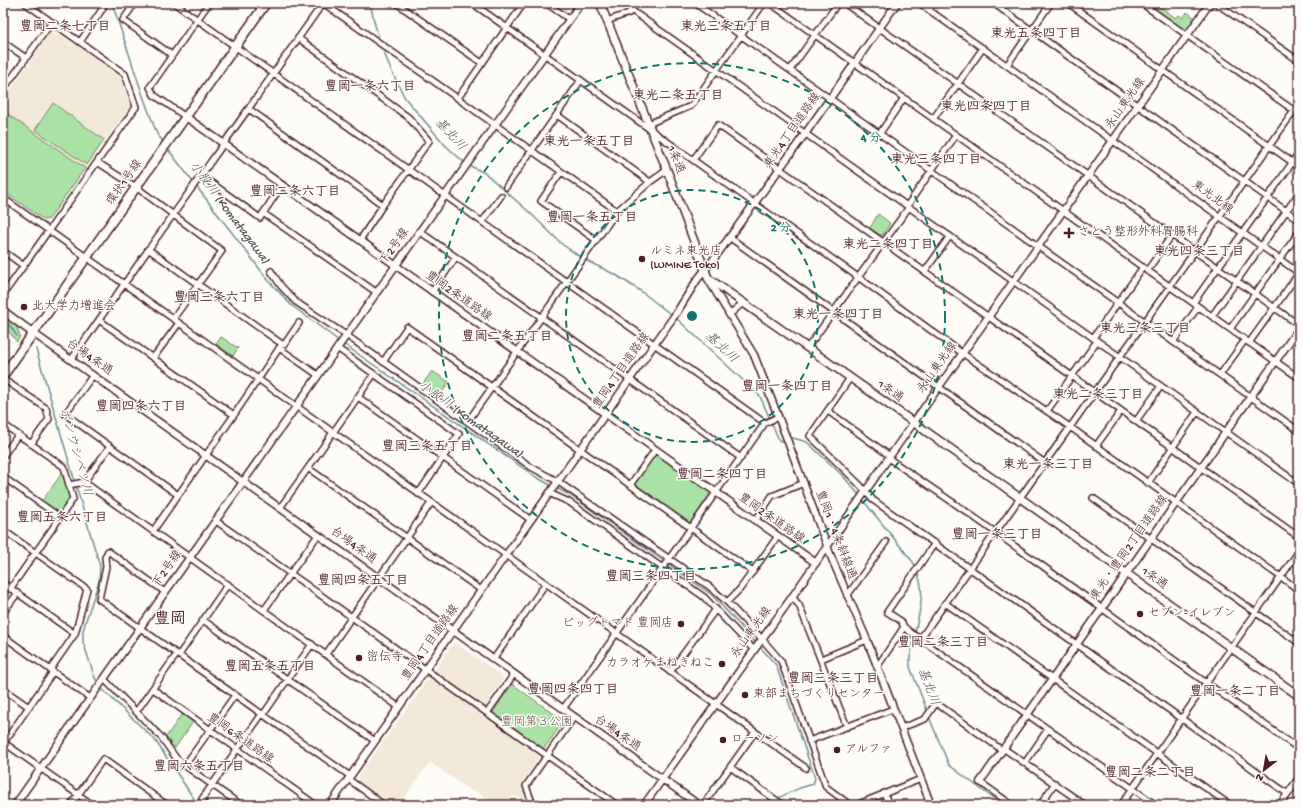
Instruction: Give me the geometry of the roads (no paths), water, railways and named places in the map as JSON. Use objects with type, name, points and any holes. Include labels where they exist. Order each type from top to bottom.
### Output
[{"type":"main road","name":"環状1号線","points":[[4,374],[266,3]]},
{"type":"main road","name":"1条通","points":[[600,3],[667,170],[708,278],[914,422],[1299,696]]},
{"type":"main road","points":[[3,311],[33,333]]},
{"type":"street","points":[[3,296],[136,107],[125,74],[25,3]]},
{"type":"street","points":[[80,42],[103,8],[102,3]]},
{"type":"street","points":[[135,3],[123,20],[172,55]]},
{"type":"street","points":[[174,3],[566,282],[655,344],[771,421],[740,458],[563,709]]},
{"type":"street","points":[[186,117],[154,95],[150,87],[209,3]]},
{"type":"street","points":[[71,360],[323,3],[616,211]]},
{"type":"street","points":[[396,3],[482,63]]},
{"type":"street","points":[[472,3],[650,127],[693,160],[962,353],[1070,427],[1299,590]]},
{"type":"street","points":[[458,98],[524,3]]},
{"type":"street","points":[[546,3],[569,19]]},
{"type":"street","points":[[495,124],[581,3]]},
{"type":"street","points":[[607,21],[629,13],[636,3]]},
{"type":"street","points":[[695,3],[1299,432]]},
{"type":"street","points":[[650,127],[691,106],[764,3]]},
{"type":"street","points":[[770,3],[1299,378]]},
{"type":"street","points":[[790,70],[838,3]]},
{"type":"street","points":[[844,3],[1299,325]]},
{"type":"street","name":"東光4丁目道路線","points":[[705,270],[805,134],[897,3]]},
{"type":"street","name":"東光北線","points":[[919,3],[1299,273]]},
{"type":"street","points":[[929,10],[934,3]]},
{"type":"street","points":[[993,3],[1299,220]]},
{"type":"street","points":[[1007,65],[1051,3]]},
{"type":"street","points":[[1068,3],[1299,167]]},
{"type":"street","points":[[1141,3],[1297,113]]},
{"type":"street","name":"永山東光線","points":[[644,805],[1210,3]]},
{"type":"street","points":[[1216,3],[1299,62]]},
{"type":"street","points":[[1292,3],[1299,8]]},
{"type":"street","points":[[631,10],[1299,484]]},
{"type":"street","points":[[3,90],[52,22]]},
{"type":"street","points":[[298,38],[408,117],[429,141],[408,169],[360,240]]},
{"type":"street","points":[[3,42],[26,58]]},
{"type":"street","points":[[933,119],[983,48]]},
{"type":"street","points":[[506,187],[581,80]]},
{"type":"street","points":[[880,133],[904,98]]},
{"type":"street","points":[[919,638],[1045,463],[1269,146],[1297,113],[1299,104]]},
{"type":"street","points":[[249,109],[383,205]]},
{"type":"street","points":[[557,115],[650,182]]},
{"type":"street","name":"豊岡2条道路線","points":[[186,117],[716,494],[816,563]]},
{"type":"street","name":"下2号線","points":[[15,805],[495,124]]},
{"type":"street","points":[[693,160],[718,125],[1299,537]]},
{"type":"street","points":[[808,348],[956,135]]},
{"type":"street","points":[[1193,303],[1299,153]]},
{"type":"street","points":[[97,162],[174,214],[222,251],[173,319]]},
{"type":"street","points":[[468,421],[616,211],[650,182],[667,170]]},
{"type":"street","points":[[561,172],[541,201],[596,240]]},
{"type":"street","points":[[200,178],[260,218],[282,185]]},
{"type":"street","points":[[1212,316],[1299,193]]},
{"type":"street","points":[[482,222],[501,196]]},
{"type":"street","points":[[3,198],[123,285],[806,768]]},
{"type":"street","points":[[263,213],[376,292]]},
{"type":"street","points":[[420,231],[740,458]]},
{"type":"street","points":[[1230,330],[1299,232]]},
{"type":"street","points":[[1047,411],[1072,376],[1118,303],[1172,235]]},
{"type":"street","points":[[925,271],[950,236]]},
{"type":"street","points":[[729,237],[1045,463]]},
{"type":"street","points":[[148,249],[198,284],[318,375]]},
{"type":"street","points":[[3,251],[24,266]]},
{"type":"street","points":[[432,292],[456,257]]},
{"type":"street","name":"豊岡4丁目道路線","points":[[330,805],[531,520],[556,482],[655,344],[705,270]]},
{"type":"street","points":[[271,271],[281,286],[296,302],[468,421],[531,467],[556,482],[710,587],[727,602],[781,661],[826,787],[850,805]]},
{"type":"street","points":[[1220,375],[1275,308],[1299,273]]},
{"type":"street","name":"豊岡1・4条斜線通","points":[[708,278],[754,355],[771,421],[786,434],[827,545],[847,596],[867,640],[931,805]]},
{"type":"street","points":[[729,315],[744,302]]},
{"type":"street","points":[[1173,342],[1198,306]]},
{"type":"street","points":[[99,320],[234,415]]},
{"type":"street","points":[[153,358],[178,323]]},
{"type":"street","points":[[153,531],[280,346],[284,345],[299,324]]},
{"type":"street","points":[[383,362],[407,327],[753,572]]},
{"type":"street","name":"東光・豊岡2丁目道路線","points":[[980,782],[1299,328]]},
{"type":"street","name":"台場4条通","points":[[33,333],[696,804]]},
{"type":"street","points":[[338,346],[374,374],[459,434],[418,494]]},
{"type":"street","points":[[4,374],[46,408],[49,419],[31,444]]},
{"type":"street","points":[[280,508],[374,374]]},
{"type":"street","points":[[93,375],[65,414],[178,495]]},
{"type":"street","points":[[850,378],[810,436],[859,484],[864,494],[1288,794]]},
{"type":"street","points":[[1136,421],[1161,386]]},
{"type":"street","points":[[358,397],[531,520]]},
{"type":"street","points":[[828,411],[889,457],[1299,749]]},
{"type":"street","points":[[1096,446],[1121,411]]},
{"type":"street","points":[[1148,483],[1197,412]]},
{"type":"street","points":[[3,424],[64,467],[71,485],[73,500],[10,589]]},
{"type":"street","points":[[3,456],[18,435]]},
{"type":"street","points":[[71,485],[82,482],[110,446]]},
{"type":"street","points":[[630,485],[655,450]]},
{"type":"street","points":[[308,468],[481,590]]},
{"type":"street","points":[[3,478],[60,518]]},
{"type":"street","points":[[82,482],[190,557],[399,707]]},
{"type":"street","points":[[755,520],[772,496],[804,483]]},
{"type":"street","points":[[550,492],[569,502],[704,596],[755,649]]},
{"type":"street","points":[[1093,498],[1299,643]]},
{"type":"street","points":[[326,654],[431,503]]},
{"type":"street","points":[[216,520],[617,805]]},
{"type":"street","points":[[3,530],[87,589],[75,634],[29,707],[3,742],[93,805]]},
{"type":"street","points":[[264,610],[318,535]]},
{"type":"street","points":[[727,602],[740,590],[778,536]]},
{"type":"street","points":[[847,596],[886,542]]},
{"type":"street","points":[[935,543],[887,612],[902,621],[904,627],[910,632],[1156,805]]},
{"type":"street","points":[[165,592],[108,551],[104,556],[106,567],[99,599],[262,714],[384,805]]},
{"type":"street","points":[[1121,805],[1299,551]]},
{"type":"street","points":[[3,583],[75,634]]},
{"type":"street","points":[[494,660],[546,583]]},
{"type":"street","points":[[136,712],[228,584]]},
{"type":"street","points":[[3,613],[17,594]]},
{"type":"street","points":[[792,597],[799,605],[847,727]]},
{"type":"street","points":[[945,603],[1230,805]]},
{"type":"street","points":[[670,672],[716,609]]},
{"type":"street","points":[[203,620],[375,741]]},
{"type":"street","points":[[877,667],[904,627]]},
{"type":"street","points":[[3,636],[90,698]]},
{"type":"street","points":[[821,659],[867,640]]},
{"type":"street","points":[[206,805],[202,799],[312,644]]},
{"type":"street","points":[[487,713],[514,674]]},
{"type":"street","points":[[103,680],[161,737],[176,758],[241,805]]},
{"type":"street","points":[[3,689],[29,707]]},
{"type":"street","name":"豊岡6条道路線","points":[[152,689],[316,805]]},
{"type":"street","points":[[185,765],[235,695]]},
{"type":"street","points":[[901,728],[925,719],[936,703],[1085,805]]},
{"type":"street","points":[[809,741],[893,709]]},
{"type":"street","points":[[533,805],[526,786],[574,717]]},
{"type":"street","points":[[1025,763],[1048,729]]},
{"type":"street","points":[[703,805],[755,732]]},
{"type":"street","points":[[71,805],[103,759],[167,805]]},
{"type":"street","points":[[730,767],[783,805]]},
{"type":"street","points":[[1280,805],[1299,778]]},
{"type":"street","points":[[856,805],[921,779]]},
{"type":"street","points":[[980,782],[1012,805]]},
{"type":"street","points":[[1040,805],[1054,783]]},
{"type":"street","points":[[884,793],[890,805]]},
{"type":"waterway","name":"小股川 (Komatagawa)","points":[[112,3],[157,134],[164,143]]},
{"type":"waterway","name":"基北川","points":[[370,3],[380,42]]},
{"type":"waterway","name":"基北川","points":[[382,47],[390,68],[405,98],[445,145],[466,164]]},
{"type":"waterway","name":"小股川 (Komatagawa)","points":[[167,148],[269,281],[291,305],[339,341]]},
{"type":"waterway","name":"基北川","points":[[470,166],[485,173],[528,211],[563,245],[582,258]]},
{"type":"waterway","name":"基北川","points":[[585,260],[616,275],[642,292],[673,316]]},
{"type":"waterway","name":"基北川","points":[[676,318],[760,396],[779,440],[786,440]]},
{"type":"waterway","name":"ポンウシベツ川","points":[[3,322],[10,326],[17,336]]},
{"type":"waterway","name":"小股川 (Komatagawa)","points":[[342,343],[536,477],[552,486]]},
{"type":"waterway","name":"ポンウシベツ川","points":[[36,349],[75,482]]},
{"type":"waterway","name":"基北川","points":[[789,439],[793,438],[807,442],[843,476],[860,496]]},
{"type":"waterway","name":"ポンウシベツ川","points":[[76,486],[100,566],[99,581],[83,631],[83,642],[98,683]]},
{"type":"waterway","name":"小股川 (Komatagawa)","points":[[556,488],[570,495],[665,562]]},
{"type":"waterway","name":"基北川","points":[[862,499],[913,562],[917,572],[922,597],[915,633]]},
{"type":"waterway","name":"小股川 (Komatagawa)","points":[[668,564],[712,595],[757,644]]},
{"type":"waterway","name":"基北川","points":[[914,637],[910,657],[910,667],[928,713]]},
{"type":"waterway","name":"小股川 (Komatagawa)","points":[[760,647],[776,665],[815,778],[813,784],[790,792],[769,805]]},
{"type":"waterway","name":"ポンウシベツ川","points":[[101,688],[155,740],[198,805]]},
{"type":"waterway","name":"基北川","points":[[929,717],[949,765],[1002,805]]},
{"type":"place","name":"さとう整形外科胃腸科","points":[[1069,233]]},
{"type":"place","name":"ルミネ東光店 (LUMINE Toko)","points":[[642,259]]},
{"type":"place","name":"北大学力増進会","points":[[24,307]]},
{"type":"place","name":"セブン-イレブン","points":[[1140,614]]},
{"type":"place","name":"ビッグトマト 豊岡店","points":[[681,624]]},
{"type":"place","name":"密伝寺","points":[[359,658]]},
{"type":"place","name":"カラオケまねきねこ","points":[[722,664]]},
{"type":"place","name":"東部まちづくりセンター","points":[[745,695]]},
{"type":"place","name":"ローソン","points":[[723,740]]},
{"type":"place","name":"アルファ","points":[[837,750]]},
{"type":"district","name":"豊岡二条七丁目","points":[[65,27]]},
{"type":"district","name":"東光三条五丁目","points":[[726,27]]},
{"type":"district","name":"東光五条四丁目","points":[[1036,34]]},
{"type":"district","name":"豊岡一条六丁目","points":[[370,87]]},
{"type":"district","name":"東光二条五丁目","points":[[678,96]]},
{"type":"district","name":"東光四条四丁目","points":[[986,107]]},
{"type":"district","name":"東光一条五丁目","points":[[589,142]]},
{"type":"district","name":"東光三条四丁目","points":[[936,160]]},
{"type":"district","name":"豊岡二条六丁目","points":[[295,192]]},
{"type":"district","name":"豊岡一条五丁目","points":[[592,218]]},
{"type":"district","name":"東光二条四丁目","points":[[888,245]]},
{"type":"district","name":"東光四条三丁目","points":[[1199,252]]},
{"type":"district","name":"豊岡三条六丁目","points":[[219,298]]},
{"type":"district","name":"東光一条四丁目","points":[[838,315]]},
{"type":"district","name":"東光三条三丁目","points":[[1145,329]]},
{"type":"district","name":"豊岡二条五丁目","points":[[507,337]]},
{"type":"district","name":"豊岡一条四丁目","points":[[787,387]]},
{"type":"district","name":"東光二条三丁目","points":[[1098,395]]},
{"type":"district","name":"豊岡四条六丁目","points":[[141,407]]},
{"type":"district","name":"豊岡三条五丁目","points":[[427,447]]},
{"type":"district","name":"東光一条三丁目","points":[[1048,465]]},
{"type":"district","name":"豊岡二条四丁目","points":[[722,475]]},
{"type":"district","name":"豊岡五条六丁目","points":[[62,518]]},
{"type":"district","name":"豊岡一条三丁目","points":[[997,535]]},
{"type":"district","name":"豊岡三条四丁目","points":[[651,577]]},
{"type":"district","name":"豊岡四条五丁目","points":[[363,581]]},
{"type":"district","name":"豊岡","points":[[170,620]]},
{"type":"district","name":"豊岡二条三丁目","points":[[943,643]]},
{"type":"district","name":"豊岡五条五丁目","points":[[270,667]]},
{"type":"district","name":"豊岡三条三丁目","points":[[833,679]]},
{"type":"district","name":"豊岡四条四丁目","points":[[573,690]]},
{"type":"district","name":"豊岡一条二丁目","points":[[1235,692]]},
{"type":"district","name":"豊岡六条五丁目","points":[[199,767]]},
{"type":"district","name":"豊岡二条二丁目","points":[[1150,773]]},
{"type":"park label","name":"豊岡第３公園","points":[[537,723]]}]
